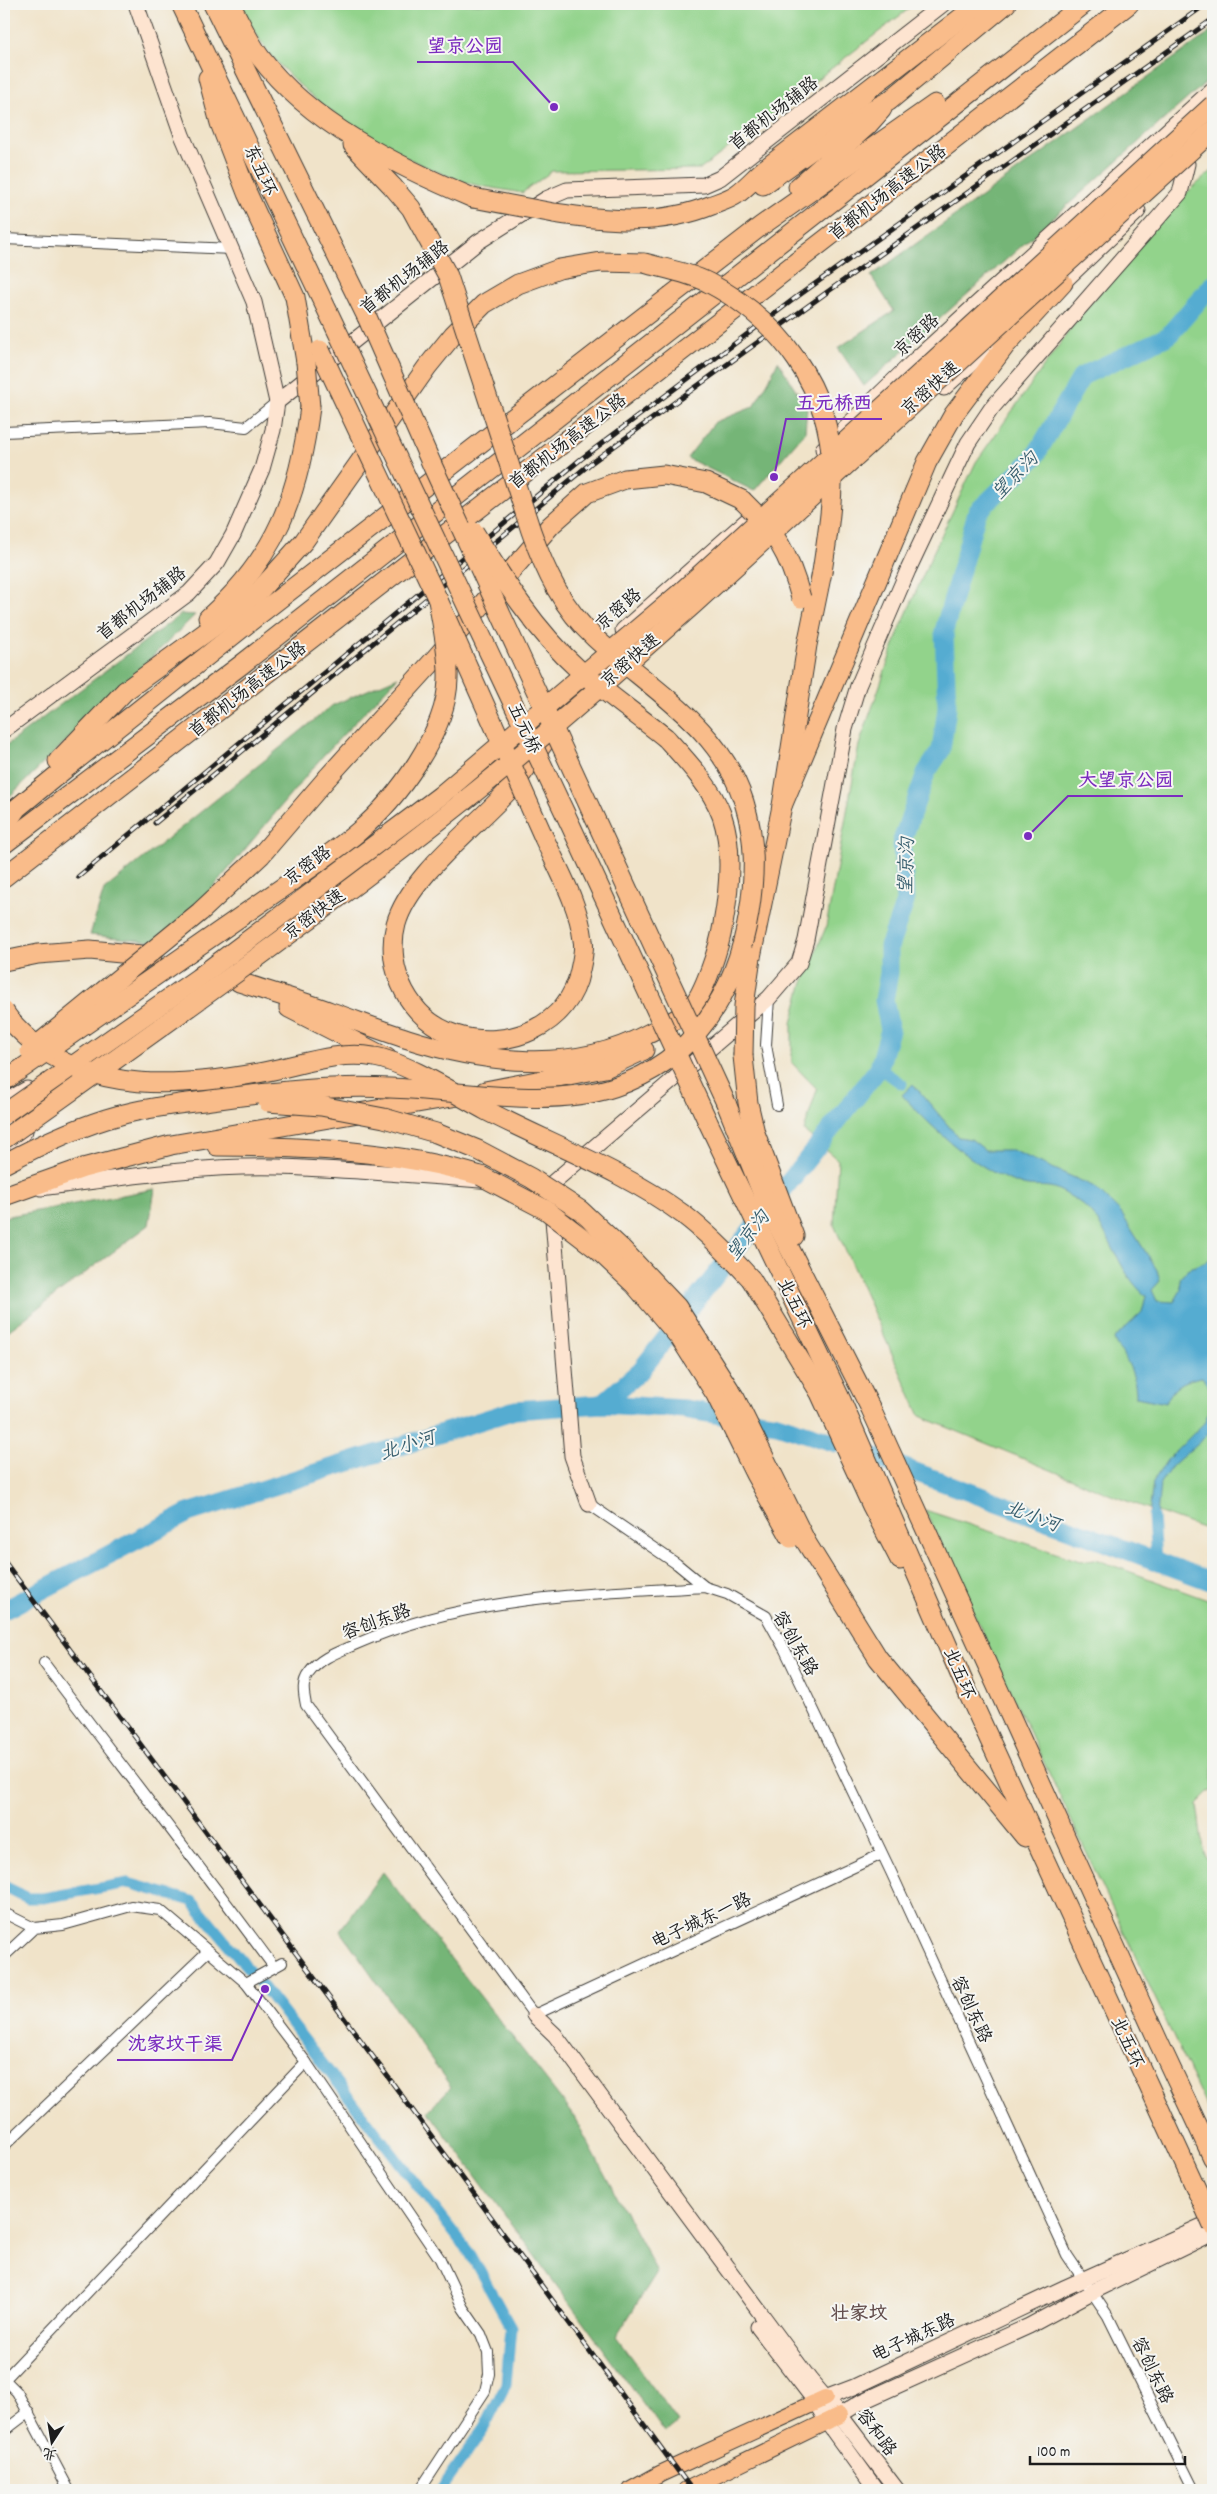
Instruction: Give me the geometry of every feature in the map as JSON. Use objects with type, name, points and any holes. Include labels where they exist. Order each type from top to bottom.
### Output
[{"type":"highway","name":"东五环","points":[[181,4],[198,35],[340,338]]},
{"type":"highway","name":"东五环","points":[[213,4],[367,317]]},
{"type":"highway","points":[[230,4],[260,57],[295,94],[330,121],[400,166],[473,198],[554,213],[618,220],[666,218],[694,212],[757,188],[788,168],[856,118],[889,101]]},
{"type":"highway","name":"首都机场高速公路","points":[[4,844],[241,665],[1084,4]]},
{"type":"highway","name":"首都机场高速公路","points":[[4,877],[1130,4]]},
{"type":"highway","points":[[736,195],[765,169],[993,7]]},
{"type":"highway","points":[[772,218],[798,186],[867,126],[889,101],[993,7]]},
{"type":"highway","points":[[198,35],[220,123],[247,193],[295,297],[313,356],[438,600],[544,838],[578,915],[584,942],[577,987],[565,1006],[544,1025],[519,1036],[490,1040],[456,1035],[430,1021],[411,1003],[397,978],[393,950],[396,924],[405,902],[426,874],[509,790],[543,744]]},
{"type":"highway","points":[[4,826],[17,808],[54,777],[257,616],[772,218],[939,101],[981,83]]},
{"type":"highway","name":"京密快速","points":[[4,1114],[198,978],[440,796],[680,593],[1213,105]]},
{"type":"highway","points":[[4,1164],[51,1139],[122,1114],[268,1092],[343,1088],[390,1088],[550,1097],[614,1087],[663,1064],[683,1047],[712,1015],[727,990],[746,934],[754,876],[754,852],[752,830],[743,799],[732,772],[701,727],[594,637],[557,591],[542,561],[531,531],[448,276],[411,208],[330,121]]},
{"type":"highway","name":"京密快速","points":[[4,1139],[247,964],[450,812],[616,673],[1213,130]]},
{"type":"highway","points":[[125,690],[253,598],[282,568],[304,541],[428,367],[453,335],[484,304],[518,284],[560,269],[601,262],[644,263],[708,282],[740,302],[768,325],[796,356],[816,389],[825,420],[832,468],[831,509],[822,572],[807,645],[782,806],[751,957],[744,1006],[743,1056],[748,1103],[772,1196]]},
{"type":"highway","points":[[782,806],[928,462],[954,414],[1000,352],[1063,283]]},
{"type":"highway","name":"五元桥","points":[[367,317],[433,466],[726,1103],[772,1196]]},
{"type":"highway","name":"五元桥","points":[[340,338],[571,826],[707,1120]]},
{"type":"highway","points":[[4,819],[125,690],[216,611],[245,582],[268,551],[291,498],[305,447],[313,356]]},
{"type":"highway","points":[[12,1193],[83,1168],[171,1145],[543,1082],[605,1068],[647,1048],[671,1031],[690,1009],[709,974],[723,924],[727,878],[726,833],[722,816],[709,792],[691,766],[666,738],[578,668],[539,628],[508,588],[433,466]]},
{"type":"highway","points":[[4,1072],[200,912],[261,855],[551,525],[587,493],[625,478],[664,474],[706,484],[742,500],[765,522],[780,542],[792,566],[801,598],[807,645]]},
{"type":"highway","points":[[4,1081],[312,867],[359,832],[388,800],[426,750],[434,735],[446,701],[448,659],[438,600]]},
{"type":"highway","points":[[4,961],[38,954],[90,950],[152,956],[197,966],[408,1040],[459,1053],[516,1060],[562,1060],[599,1054],[627,1045],[690,1009]]},
{"type":"highway","points":[[239,982],[514,1125],[598,1164],[658,1198],[705,1232],[751,1279],[820,1393],[872,1506],[969,1695]]},
{"type":"highway","points":[[4,1011],[19,1029],[53,1057],[90,1074],[128,1080],[156,1083],[205,1081],[348,1056],[374,1057],[398,1064]]},
{"type":"highway","points":[[192,1102],[248,1100],[321,1106],[384,1118],[436,1133],[478,1150],[531,1178],[580,1210],[623,1250],[677,1308],[735,1398],[800,1542]]},
{"type":"highway","name":"北五环","points":[[707,1120],[841,1400],[969,1695],[1213,2226]]},
{"type":"highway","points":[[171,1145],[298,1147],[389,1154],[441,1164],[481,1176],[546,1210],[598,1250],[634,1284],[680,1338],[716,1395],[755,1474],[878,1658],[1000,1803],[1047,1864]]},
{"type":"highway","name":"北五环","points":[[772,1196],[789,1234],[798,1263],[871,1409],[1159,2044],[1213,2158]]},
{"type":"main road","name":"电子城东路","points":[[630,2490],[820,2400]]},
{"type":"main road","name":"电子城东路","points":[[686,2490],[833,2418]]},
{"type":"street","points":[[4,432],[210,423],[246,427],[277,402],[254,302],[182,135],[136,4]]},
{"type":"street","name":"首都机场辅路","points":[[4,730],[190,593],[217,563],[233,535],[262,469],[273,430],[277,402],[478,242],[546,199],[567,190],[704,185],[720,178],[944,4]]},
{"type":"street","name":"京密路","points":[[4,1102],[37,1082],[302,893],[433,794],[782,489],[916,359],[1213,89]]},
{"type":"street","points":[[4,1153],[31,1125],[543,744],[574,713],[1063,283],[1213,139]]},
{"type":"street","points":[[12,1193],[120,1178],[208,1170],[277,1167],[550,1185],[769,998],[799,964],[806,940],[845,729],[858,686],[908,570],[968,443],[991,409],[1180,193],[1186,164]]},
{"type":"street","points":[[4,240],[232,250]]},
{"type":"street","points":[[769,998],[766,1045],[777,1105]]},
{"type":"street","points":[[550,1185],[572,1456],[588,1504],[677,1564],[705,1587]]},
{"type":"street","name":"容创东路","points":[[534,2015],[306,1705],[303,1689],[308,1673],[322,1660],[376,1635],[454,1613],[544,1598],[705,1587],[743,1602],[766,1616],[785,1650],[882,1854],[1066,2255],[1108,2316],[1194,2490]]},
{"type":"street","points":[[44,1663],[142,1794],[166,1821],[278,1965],[246,1983]]},
{"type":"street","name":"电子城东一路","points":[[534,2015],[882,1854]]},
{"type":"street","points":[[4,1913],[34,1928],[63,1925],[131,1906],[160,1910],[207,1952],[246,1983],[306,2062],[440,2259],[463,2308],[481,2334],[488,2352],[489,2374],[485,2391],[420,2490]]},
{"type":"street","points":[[4,1956],[34,1928]]},
{"type":"street","points":[[4,2146],[207,1952]]},
{"type":"street","name":"容和路","points":[[534,2015],[555,2035],[833,2418],[876,2490]]},
{"type":"street","points":[[69,2490],[29,2412],[17,2392],[4,2379],[306,2062]]},
{"type":"street","name":"电子城东路","points":[[833,2418],[876,2395],[1038,2321],[1089,2286],[1209,2214]]},
{"type":"street","name":"电子城东路","points":[[820,2400],[854,2388],[1213,2233]]},
{"type":"street","points":[[4,2431],[29,2412]]},
{"type":"street","name":"容和路","points":[[833,2418],[897,2490]]},
{"type":"green space","points":[[238,4],[915,4],[701,169],[552,171],[522,193],[459,180],[405,157],[354,127],[329,110],[285,71],[266,49]]},
{"type":"green space","points":[[1213,30],[1213,76],[864,386],[838,348],[894,311],[871,276]]},
{"type":"green space","points":[[1213,170],[1213,1532],[1116,1497],[920,1416],[834,1225],[838,1160],[804,1131],[817,1089],[792,1063],[792,1023],[802,985],[826,927],[859,745],[899,631],[931,557],[976,462],[1078,318],[1177,201]]},
{"type":"green space","points":[[778,361],[807,408],[805,432],[754,491],[687,458],[715,422],[753,407]]},
{"type":"green space","points":[[181,614],[195,615],[4,802],[4,747]]},
{"type":"green space","points":[[398,677],[322,757],[167,943],[90,935],[104,890],[333,705]]},
{"type":"green space","points":[[155,1189],[149,1225],[4,1334],[4,1217]]},
{"type":"green space","points":[[925,1510],[1080,1561],[1095,1559],[1213,1602],[1213,1791],[1209,1792],[1197,1804],[1203,1850],[1213,1871],[1213,2121]]},
{"type":"green space","points":[[383,1872],[572,2113],[657,2272],[616,2337],[678,2422],[665,2433],[428,2111],[451,2087],[340,1930]]},
{"type":"water","points":[[913,1084],[958,1137],[971,1139],[985,1150],[1012,1150],[1095,1187],[1121,1213],[1157,1270],[1160,1281],[1152,1290],[1157,1301],[1174,1302],[1181,1290],[1180,1278],[1188,1269],[1213,1258],[1213,1397],[1208,1384],[1202,1377],[1180,1385],[1172,1392],[1166,1403],[1136,1397],[1131,1371],[1114,1339],[1142,1312],[1146,1296],[1128,1275],[1101,1226],[1083,1205],[1065,1193],[1054,1188],[1027,1186],[1006,1179],[973,1160],[957,1148],[902,1095]]},
{"type":"water","points":[[1213,1402],[1212,1428],[1205,1437],[1173,1465],[1160,1483],[1157,1516],[1149,1515],[1153,1482],[1167,1460],[1204,1423]]},
{"type":"waterway","name":"望京沟","points":[[602,1404],[641,1370],[879,1068],[890,1030],[884,1000],[889,973],[889,947],[905,902],[902,841],[926,773],[941,750],[947,708],[944,631],[977,512],[1034,458],[1082,376],[1168,336],[1213,284]]},
{"type":"waterway","points":[[879,1068],[902,1084]]},
{"type":"waterway","name":"北小河","points":[[4,1610],[188,1513],[515,1410],[602,1404],[684,1409],[777,1424],[836,1443]]},
{"type":"waterway","name":"北小河","points":[[853,1449],[1213,1582]]},
{"type":"waterway","points":[[1153,1516],[1156,1562]]},
{"type":"waterway","points":[[4,1886],[28,1898],[43,1898],[128,1883],[192,1901],[265,1989],[471,2255],[511,2328],[506,2384],[484,2428],[441,2490]]},
{"type":"railway","points":[[78,877],[581,459],[798,296],[1206,4]]},
{"type":"railway","points":[[155,823],[591,463],[830,290],[1213,19]]},
{"type":"railway","points":[[4,1561],[391,2081],[692,2490]]},
{"type":"place","name":"望京公园","points":[[554,107]]},
{"type":"place","name":"五元桥西","points":[[774,477]]},
{"type":"place","name":"大望京公园","points":[[1028,836]]},
{"type":"place","name":"沈家坟干渠","points":[[265,1989]]},
{"type":"district","name":"壮家坟","points":[[859,2312]]}]
